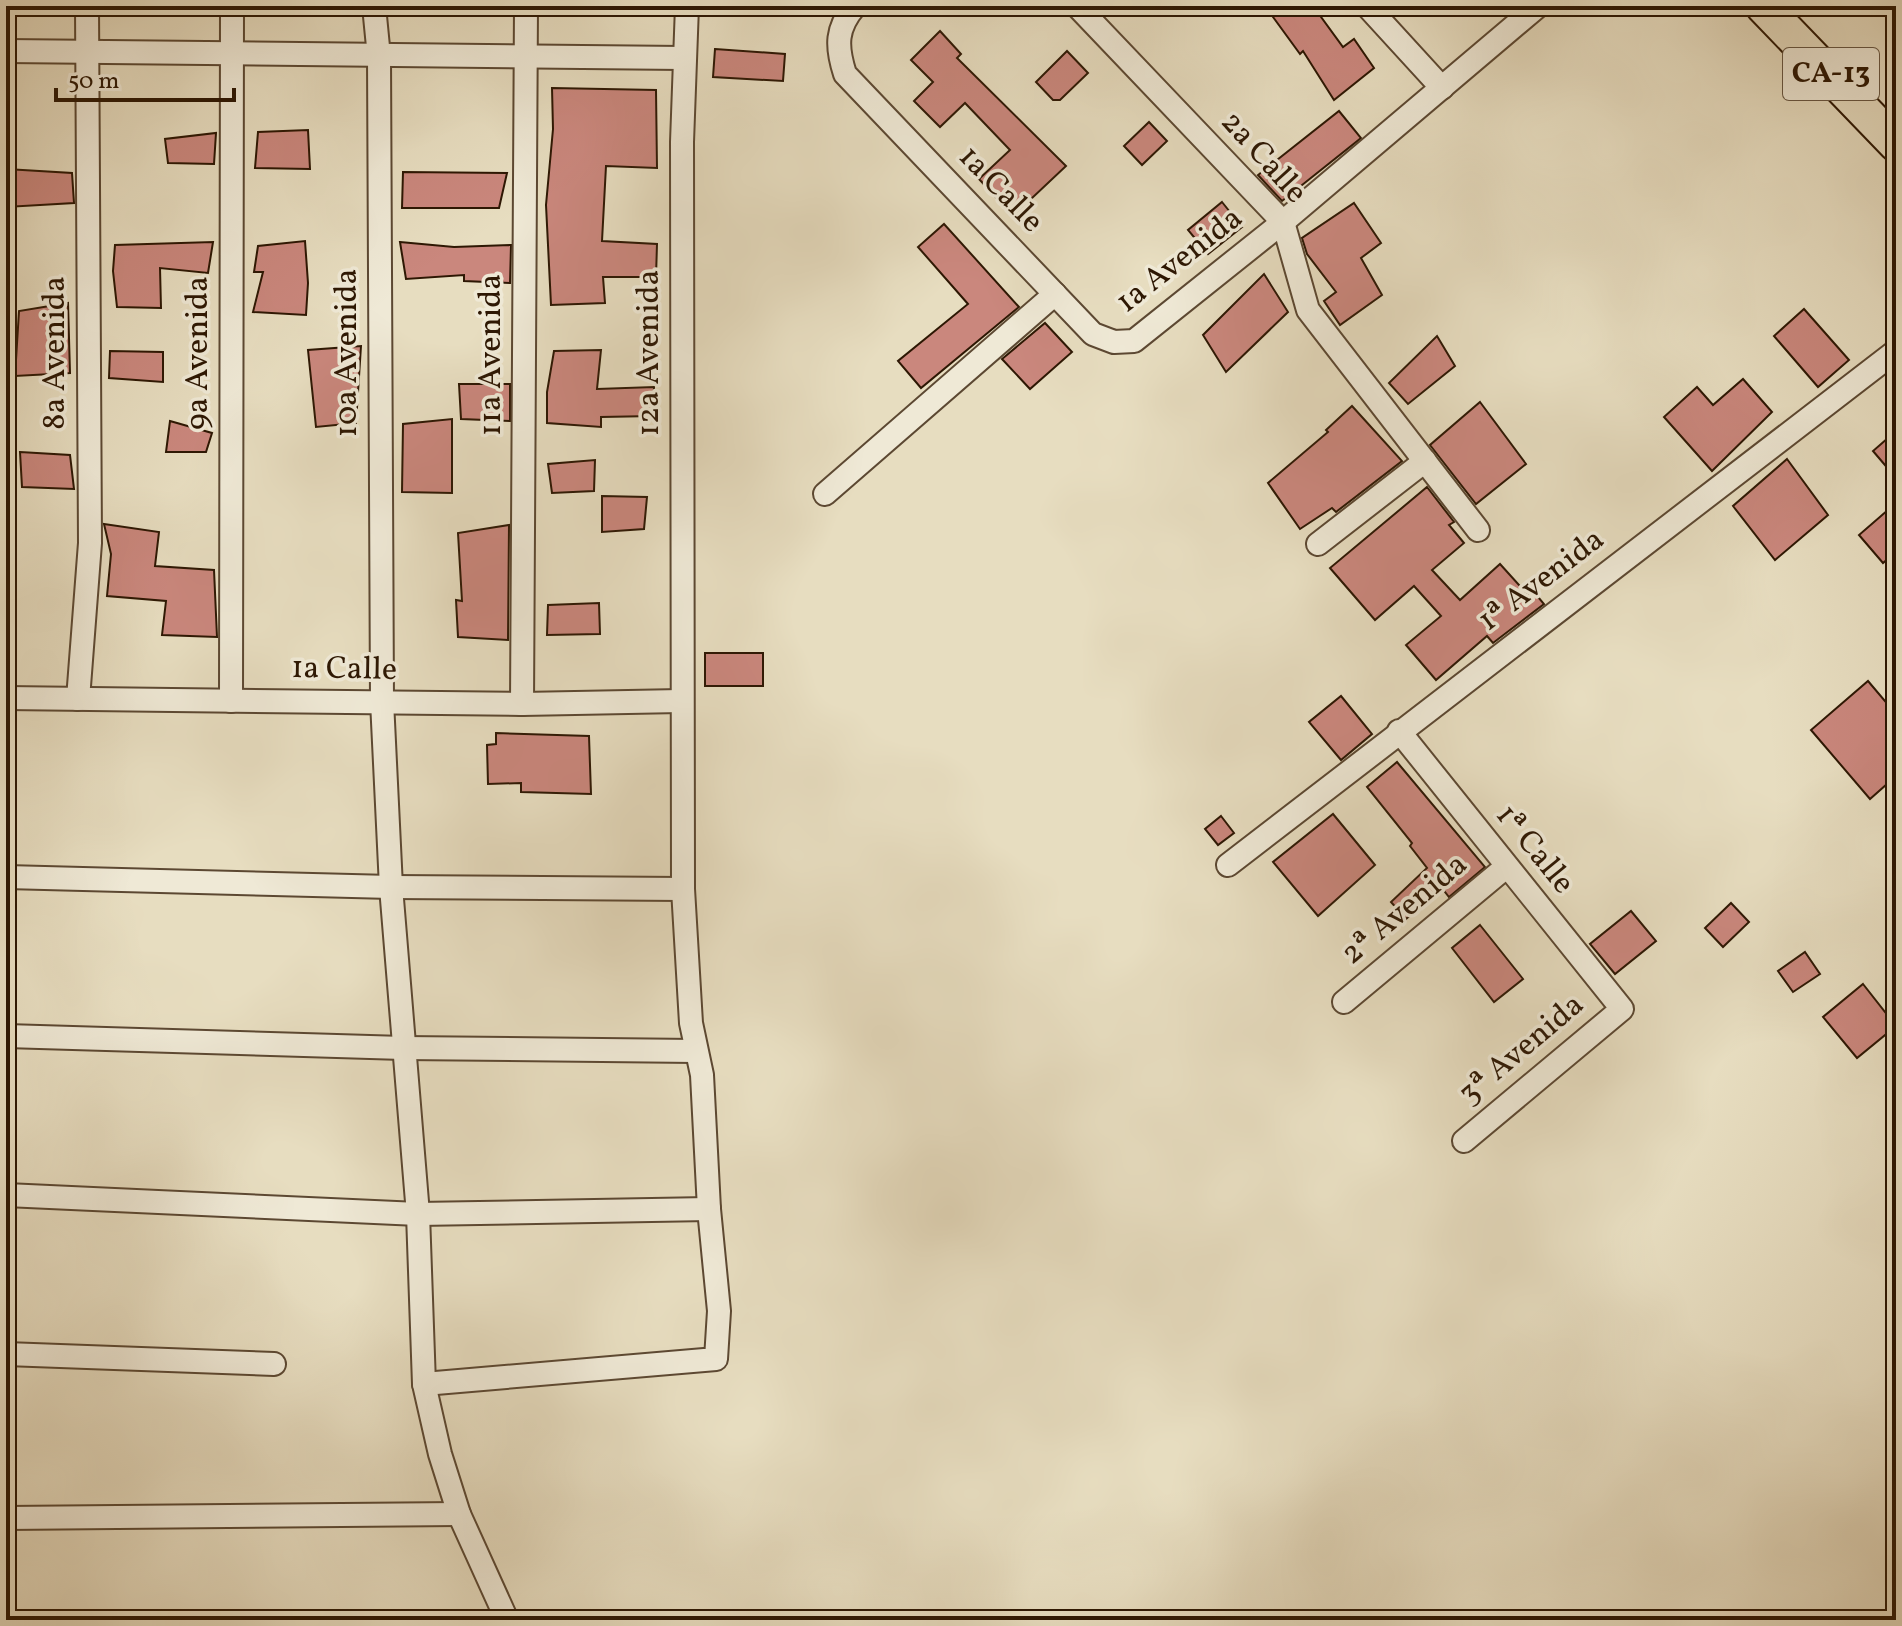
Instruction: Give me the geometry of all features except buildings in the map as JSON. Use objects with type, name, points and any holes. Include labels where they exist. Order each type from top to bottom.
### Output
[{"type":"main road","name":"CA-13","points":[[1763,6],[1896,144]]},
{"type":"street","name":"8a Avenida","points":[[78,699],[90,543],[87,6]]},
{"type":"street","name":"9a Avenida","points":[[231,701],[232,6]]},
{"type":"street","name":"10a Avenida","points":[[374,6],[379,57],[382,701],[391,887],[418,1214],[424,1384],[440,1454],[459,1514],[507,1620]]},
{"type":"street","name":"11a Avenida","points":[[522,704],[526,6]]},
{"type":"street","name":"12a Avenida","points":[[424,1384],[716,1359],[719,1311],[709,1209],[702,1075],[691,1023],[683,889],[683,58],[687,6]]},
{"type":"street","name":"1a Calle","points":[[855,6],[841,23],[837,51],[845,74],[1093,334],[1114,342]]},
{"type":"street","name":"2a Calle","points":[[1077,6],[1283,222],[1308,310],[1478,530]]},
{"type":"street","points":[[1367,6],[1442,88]]},
{"type":"street","name":"1a Avenida","points":[[1114,342],[1134,341],[1283,222],[1538,6]]},
{"type":"street","points":[[6,51],[683,58]]},
{"type":"street","points":[[825,494],[1055,294]]},
{"type":"street","name":"1ª Avenida","points":[[1228,865],[1896,351]]},
{"type":"street","points":[[1318,544],[1425,461]]},
{"type":"street","name":"1a Calle","points":[[6,698],[522,704],[681,701]]},
{"type":"street","name":"1ª Calle","points":[[1399,731],[1622,1009]]},
{"type":"street","name":"2ª Avenida","points":[[1344,1002],[1506,867]]},
{"type":"street","points":[[6,877],[391,887],[683,889]]},
{"type":"street","name":"3ª Avenida","points":[[1464,1141],[1622,1009]]},
{"type":"street","points":[[6,1036],[403,1048],[696,1051]]},
{"type":"street","points":[[6,1195],[418,1214],[709,1209]]},
{"type":"street","points":[[6,1354],[274,1364]]},
{"type":"street","points":[[6,1518],[459,1514]]}]
